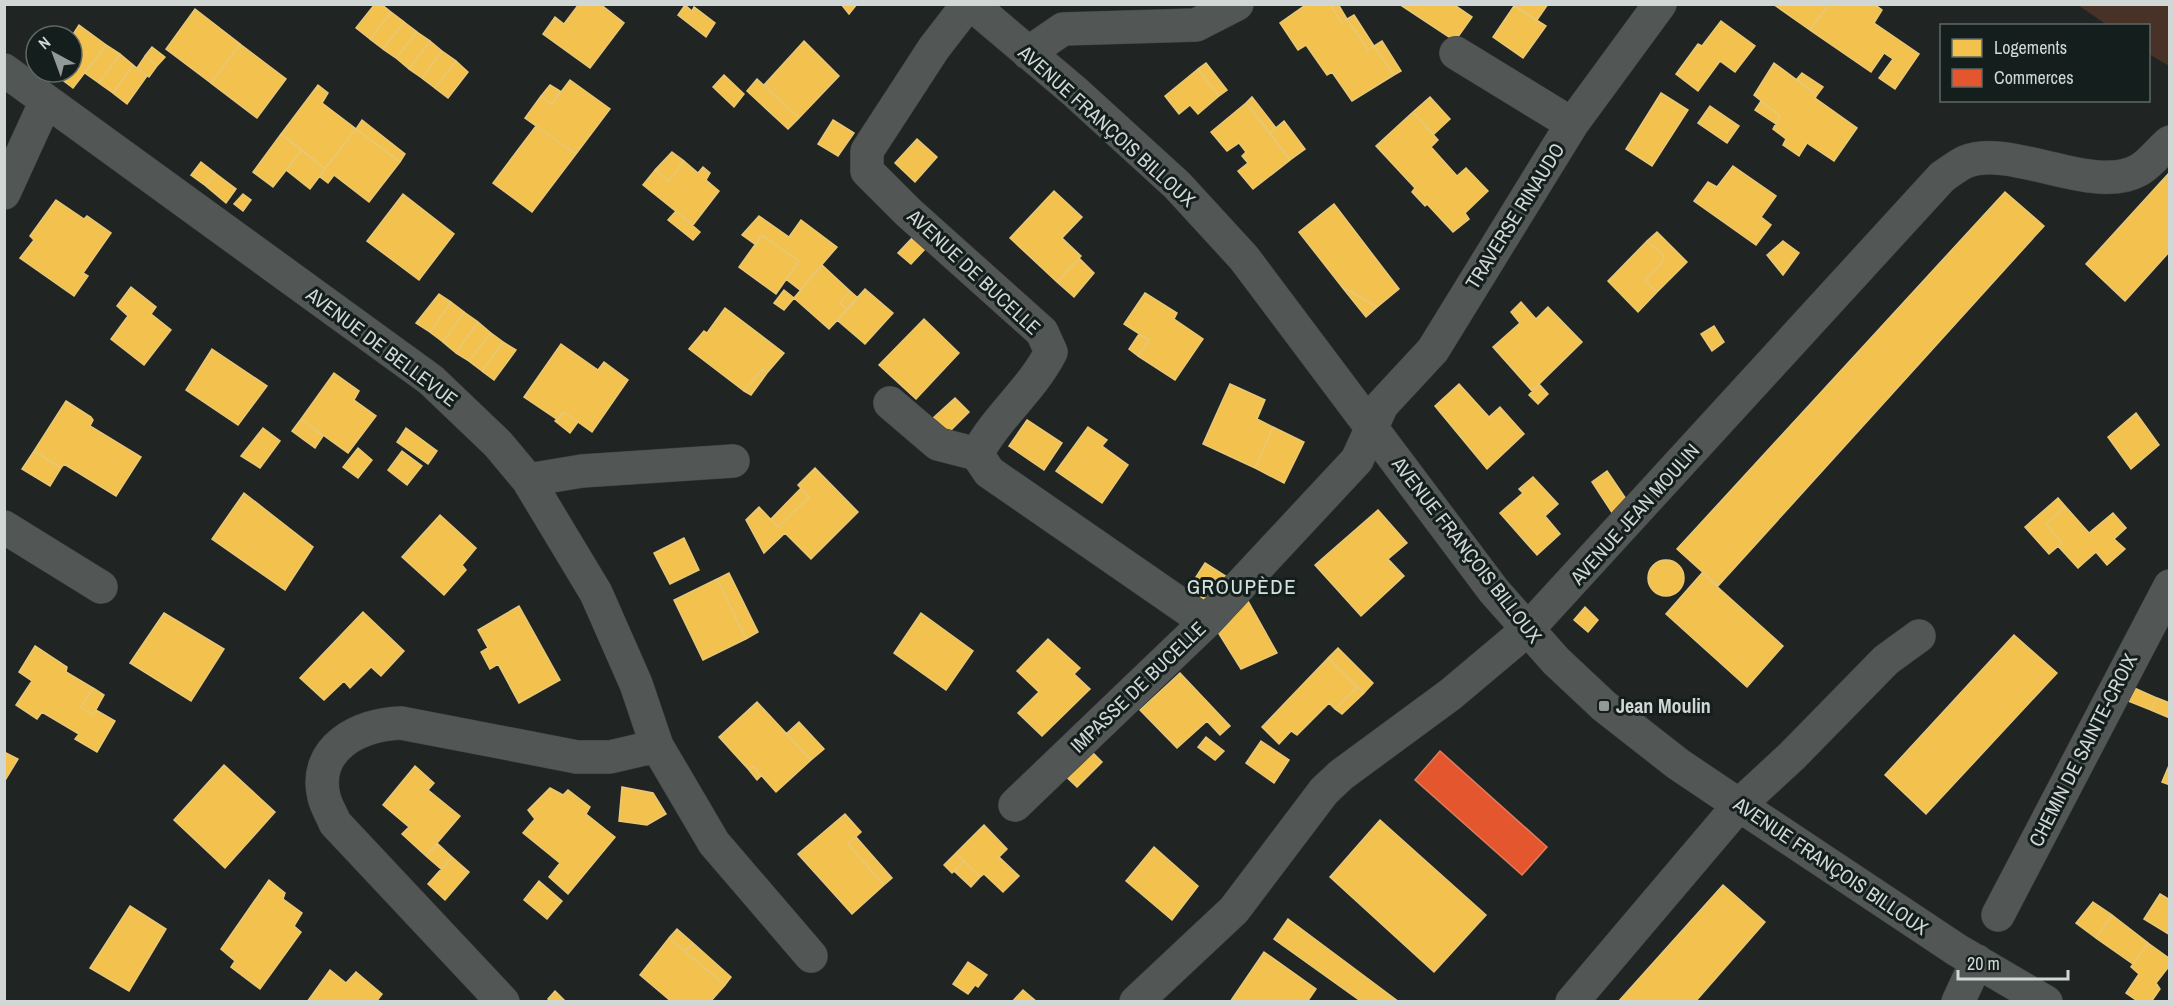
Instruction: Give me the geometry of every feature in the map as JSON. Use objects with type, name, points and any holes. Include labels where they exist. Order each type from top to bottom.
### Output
[{"type":"street","name":"AVENUE FRANÇOIS BILLOUX","points":[[969,4],[1074,91],[1184,193],[1244,258],[1494,591],[1527,630],[1621,721],[1739,805],[1977,961],[2046,1002]]},
{"type":"street","name":"AVENUE DE BUCELLE","points":[[969,4],[934,48],[867,151],[867,171],[908,212],[1042,332],[1051,351],[1038,376],[990,430],[977,454]]},
{"type":"street","points":[[1028,53],[1063,29],[1196,25],[1237,4]]},
{"type":"street","name":"TRAVERSE RINAUDO","points":[[1372,428],[1382,405],[1432,350],[1572,124],[1659,4]]},
{"type":"street","points":[[1456,53],[1572,124]]},
{"type":"street","name":"AVENUE DE BELLEVUE","points":[[4,70],[431,380],[498,444],[528,480],[596,593],[636,684],[657,746],[714,843],[811,956]]},
{"type":"street","points":[[4,194],[46,101]]},
{"type":"street","name":"AVENUE JEAN MOULIN","points":[[1136,1002],[1234,910],[1324,791],[1451,694],[1527,630],[1942,177],[1966,162],[1994,159],[2092,176],[2114,176],[2138,171],[2169,142]]},
{"type":"street","points":[[890,403],[938,444],[977,454],[988,472],[1206,622]]},
{"type":"street","name":"IMPASSE DE BUCELLE","points":[[1015,805],[1206,622],[1357,459],[1372,428]]},
{"type":"street","points":[[528,480],[582,471],[733,460]]},
{"type":"street","points":[[4,527],[101,587]]},
{"type":"street","name":"CHEMIN DE SAINTE-CROIX","points":[[1998,915],[2169,586]]},
{"type":"street","points":[[1572,1002],[1739,805],[1792,756],[1886,660],[1919,636]]},
{"type":"street","points":[[503,1002],[335,823],[324,796],[323,772],[330,755],[347,737],[364,729],[400,723],[578,757],[610,757],[657,746]]},
{"type":"street","points":[[1958,1002],[1977,961]]},
{"type":"shaded area","points":[[2078,5],[2169,5],[2169,66],[2150,55],[2150,24],[2106,24]]},
{"type":"building: Logements","points":[[375,4],[381,4],[391,12],[370,39],[356,28]]},
{"type":"building: Logements","points":[[579,4],[600,4],[624,23],[590,68],[543,34],[555,17],[564,24]]},
{"type":"building: Logements","points":[[841,4],[857,4],[849,14]]},
{"type":"building: Logements","points":[[1307,4],[1330,4],[1342,23],[1347,19],[1368,50],[1374,46],[1394,75],[1352,101],[1332,72],[1327,75],[1306,45],[1298,50],[1280,23]]},
{"type":"building: Logements","points":[[1330,4],[1338,4],[1347,19],[1342,23]]},
{"type":"building: Logements","points":[[1399,4],[1453,4],[1472,17],[1455,41]]},
{"type":"building: Logements","points":[[1512,4],[1548,4],[1537,20]]},
{"type":"building: Logements","points":[[1773,4],[1829,4],[1810,30]]},
{"type":"building: Logements","points":[[1829,4],[1874,4],[1882,10],[1874,23],[1919,54],[1895,89],[1879,78],[1893,59],[1884,53],[1871,72],[1810,30]]},
{"type":"building: Logements","points":[[685,5],[692,11],[694,7],[715,23],[706,37],[678,15]]},
{"type":"building: Logements","points":[[1514,6],[1546,26],[1523,58],[1493,37]]},
{"type":"building: Logements","points":[[195,9],[240,44],[211,83],[166,49]]},
{"type":"building: Logements","points":[[391,12],[404,22],[383,49],[370,39]]},
{"type":"building: Logements","points":[[1354,15],[1374,46],[1368,50],[1347,19]]},
{"type":"building: Logements","points":[[1721,21],[1755,46],[1735,72],[1720,61],[1698,91],[1676,74],[1698,44],[1702,46]]},
{"type":"building: Logements","points":[[404,22],[417,32],[396,58],[383,49]]},
{"type":"building: Logements","points":[[84,29],[106,45],[84,74]]},
{"type":"building: Logements","points":[[417,32],[430,41],[409,69],[396,58]]},
{"type":"building: Logements","points":[[430,41],[442,51],[422,78],[409,69]]},
{"type":"building: Logements","points":[[804,41],[839,76],[799,118],[764,85]]},
{"type":"building: Logements","points":[[1382,41],[1401,71],[1394,75],[1374,46]]},
{"type":"building: Logements","points":[[240,44],[286,79],[257,118],[211,83]]},
{"type":"building: Logements","points":[[106,45],[120,54],[99,83],[85,73]]},
{"type":"building: Logements","points":[[152,47],[165,57],[157,66],[145,56]]},
{"type":"building: Logements","points":[[442,51],[456,61],[435,88],[422,78]]},
{"type":"building: Logements","points":[[120,54],[133,65],[113,93],[99,83]]},
{"type":"building: Logements","points":[[145,56],[157,66],[149,77],[137,68]]},
{"type":"building: Logements","points":[[456,61],[468,72],[448,98],[435,88]]},
{"type":"building: Logements","points":[[1206,63],[1227,90],[1219,96],[1198,69]]},
{"type":"building: Logements","points":[[1774,63],[1817,95],[1815,98],[1857,128],[1834,161],[1807,143],[1799,156],[1783,145],[1786,139],[1773,129],[1780,116],[1754,95]]},
{"type":"building: Logements","points":[[133,65],[147,76],[127,104],[113,93]]},
{"type":"building: Logements","points":[[1198,69],[1219,96],[1198,114],[1190,105],[1179,114],[1165,96]]},
{"type":"building: Logements","points":[[1802,73],[1823,87],[1817,95],[1797,79]]},
{"type":"building: Logements","points":[[724,75],[744,94],[734,107],[713,87]]},
{"type":"building: Logements","points":[[757,79],[799,118],[788,129],[747,91]]},
{"type":"building: Logements","points":[[570,80],[610,109],[576,154],[525,118],[541,96],[552,104]]},
{"type":"building: Logements","points":[[318,85],[328,93],[322,103],[356,129],[325,169],[281,134]]},
{"type":"building: Logements","points":[[550,85],[560,91],[552,104],[541,96]]},
{"type":"building: Logements","points":[[1661,93],[1688,110],[1652,166],[1626,149]]},
{"type":"building: Logements","points":[[1252,97],[1276,128],[1270,133],[1246,103]]},
{"type":"building: Logements","points":[[1430,97],[1450,119],[1433,135],[1413,112]]},
{"type":"building: Logements","points":[[1761,101],[1780,116],[1776,124],[1755,110]]},
{"type":"building: Logements","points":[[1246,103],[1290,160],[1253,189],[1238,171],[1248,163],[1242,156],[1246,152],[1239,143],[1227,151],[1211,132]]},
{"type":"building: Logements","points":[[1710,106],[1739,126],[1727,143],[1698,123]]},
{"type":"building: Logements","points":[[1413,112],[1438,140],[1431,147],[1457,176],[1466,168],[1488,191],[1465,213],[1469,219],[1453,232],[1427,204],[1425,206],[1412,192],[1415,188],[1376,146]]},
{"type":"building: Logements","points":[[362,120],[405,154],[400,162],[356,129]]},
{"type":"building: Logements","points":[[833,120],[854,133],[838,156],[818,144]]},
{"type":"building: Logements","points":[[1284,121],[1305,149],[1290,160],[1270,133]]},
{"type":"building: Logements","points":[[536,126],[576,154],[532,212],[493,183]]},
{"type":"building: Logements","points":[[356,129],[400,162],[369,202],[334,175],[328,183],[319,176]]},
{"type":"building: Logements","points":[[281,134],[302,150],[273,187],[253,172]]},
{"type":"building: Logements","points":[[917,139],[937,157],[915,182],[895,163]]},
{"type":"building: Logements","points":[[302,150],[325,169],[310,189],[286,170]]},
{"type":"building: Logements","points":[[672,152],[684,161],[669,181],[655,170]]},
{"type":"building: Logements","points":[[684,161],[698,173],[703,167],[710,173],[706,180],[719,191],[693,225],[643,185],[655,170],[669,181]]},
{"type":"building: Logements","points":[[201,162],[215,173],[206,186],[191,175]]},
{"type":"building: Logements","points":[[1733,166],[1776,196],[1761,217],[1771,225],[1756,245],[1694,201],[1708,182],[1717,187]]},
{"type":"building: Logements","points":[[2170,172],[2170,251],[2125,301],[2086,264]]},
{"type":"building: Logements","points":[[215,173],[236,189],[226,203],[206,186]]},
{"type":"building: Logements","points":[[1054,191],[1082,217],[1062,238],[1081,256],[1057,282],[1010,238]]},
{"type":"building: Logements","points":[[2005,192],[2044,226],[1718,586],[1677,549]]},
{"type":"building: Logements","points":[[243,194],[251,200],[243,211],[234,204]]},
{"type":"building: Logements","points":[[403,194],[454,234],[419,280],[367,241]]},
{"type":"building: Logements","points":[[56,200],[84,219],[87,216],[111,233],[83,273],[88,276],[74,296],[20,258],[34,240],[30,236]]},
{"type":"building: Logements","points":[[1334,204],[1399,289],[1377,307],[1342,287],[1299,232]]},
{"type":"building: Logements","points":[[676,211],[700,232],[693,240],[668,220]]},
{"type":"building: Logements","points":[[759,216],[789,237],[801,220],[837,247],[800,290],[786,279],[799,261],[762,235],[756,245],[742,235]]},
{"type":"building: Logements","points":[[1657,232],[1687,262],[1657,292],[1645,281],[1661,264],[1664,256],[1647,241]]},
{"type":"building: Logements","points":[[762,235],[799,261],[776,294],[739,267]]},
{"type":"building: Logements","points":[[913,237],[925,249],[911,264],[898,253]]},
{"type":"building: Logements","points":[[1647,241],[1664,256],[1661,264],[1645,281],[1657,292],[1638,312],[1608,281]]},
{"type":"building: Logements","points":[[1783,241],[1799,253],[1783,275],[1767,255]]},
{"type":"building: Logements","points":[[1079,258],[1094,273],[1074,297],[1057,282]]},
{"type":"building: Logements","points":[[822,265],[850,291],[840,303],[847,310],[829,329],[794,298]]},
{"type":"building: Logements","points":[[131,287],[156,307],[151,314],[171,330],[144,365],[111,339],[128,316],[117,306]]},
{"type":"building: Logements","points":[[1342,287],[1352,292],[1377,307],[1366,317]]},
{"type":"building: Logements","points":[[865,289],[893,313],[865,344],[837,320]]},
{"type":"building: Logements","points":[[784,290],[794,298],[784,310],[774,303]]},
{"type":"building: Logements","points":[[850,291],[858,298],[847,310],[840,303]]},
{"type":"building: Logements","points":[[1145,293],[1177,313],[1174,319],[1203,339],[1175,380],[1138,356],[1149,340],[1124,324]]},
{"type":"building: Logements","points":[[439,294],[451,302],[430,332],[416,323]]},
{"type":"building: Logements","points":[[451,302],[464,312],[443,342],[430,332]]},
{"type":"building: Logements","points":[[1521,302],[1536,319],[1548,307],[1582,342],[1532,391],[1493,347],[1520,323],[1511,312]]},
{"type":"building: Logements","points":[[725,308],[784,353],[767,373],[762,369],[744,391],[689,349],[704,331],[707,333]]},
{"type":"building: Logements","points":[[464,312],[478,322],[456,353],[443,342]]},
{"type":"building: Logements","points":[[924,319],[959,353],[916,399],[879,365]]},
{"type":"building: Logements","points":[[478,322],[491,333],[469,361],[456,353]]},
{"type":"building: Logements","points":[[1714,326],[1724,342],[1712,351],[1701,334]]},
{"type":"building: Logements","points":[[491,333],[503,342],[482,371],[469,361]]},
{"type":"building: Logements","points":[[1139,334],[1149,340],[1138,356],[1129,349]]},
{"type":"building: Logements","points":[[503,342],[516,350],[494,380],[482,371]]},
{"type":"building: Logements","points":[[561,344],[598,370],[604,362],[628,380],[592,432],[564,412],[558,420],[524,397]]},
{"type":"building: Logements","points":[[212,349],[267,386],[238,425],[186,390]]},
{"type":"building: Logements","points":[[762,369],[767,373],[751,395],[744,391]]},
{"type":"building: Logements","points":[[334,373],[359,391],[354,400],[376,416],[348,453],[301,419]]},
{"type":"building: Logements","points":[[1230,384],[1265,400],[1257,419],[1273,427],[1255,468],[1203,444]]},
{"type":"building: Logements","points":[[1459,384],[1489,417],[1500,407],[1524,434],[1487,469],[1435,406]]},
{"type":"building: Logements","points":[[1539,384],[1548,394],[1538,404],[1529,395]]},
{"type":"building: Logements","points":[[955,398],[969,412],[948,433],[931,420]]},
{"type":"building: Logements","points":[[66,401],[91,417],[93,420],[90,426],[141,457],[116,496],[64,464],[61,468],[34,451]]},
{"type":"building: Logements","points":[[564,412],[578,422],[570,433],[555,421]]},
{"type":"building: Logements","points":[[2136,413],[2159,445],[2131,469],[2108,437]]},
{"type":"building: Logements","points":[[301,419],[323,436],[315,448],[292,431]]},
{"type":"building: Logements","points":[[1027,420],[1062,443],[1044,470],[1009,446]]},
{"type":"building: Logements","points":[[1088,427],[1107,440],[1102,446],[1128,465],[1102,503],[1056,471]]},
{"type":"building: Logements","points":[[1273,427],[1304,442],[1284,483],[1255,468]]},
{"type":"building: Logements","points":[[263,428],[280,441],[260,468],[241,456]]},
{"type":"building: Logements","points":[[406,428],[437,451],[428,464],[397,442]]},
{"type":"building: Logements","points":[[358,448],[372,460],[358,478],[343,467]]},
{"type":"building: Logements","points":[[34,451],[61,468],[50,486],[22,469]]},
{"type":"building: Logements","points":[[402,451],[422,466],[407,485],[388,470]]},
{"type":"building: Logements","points":[[815,468],[858,512],[811,559],[785,533],[764,553],[746,520],[759,507],[778,527],[809,497],[798,485]]},
{"type":"building: Logements","points":[[1607,471],[1626,499],[1613,514],[1592,482]]},
{"type":"building: Logements","points":[[1533,477],[1558,504],[1545,516],[1560,534],[1537,555],[1500,513],[1523,493],[1519,489]]},
{"type":"building: Logements","points":[[801,488],[809,497],[778,527],[771,519]]},
{"type":"building: Logements","points":[[244,493],[313,547],[285,590],[212,539]]},
{"type":"building: Logements","points":[[2058,498],[2065,506],[2046,524],[2062,543],[2049,554],[2025,527]]},
{"type":"building: Logements","points":[[2065,506],[2089,533],[2113,513],[2126,528],[2114,539],[2125,549],[2107,565],[2096,552],[2078,568],[2058,546],[2062,543],[2046,524]]},
{"type":"building: Logements","points":[[1378,510],[1407,543],[1388,559],[1404,576],[1361,616],[1315,565]]},
{"type":"building: Logements","points":[[440,515],[476,548],[462,565],[466,570],[444,595],[402,557]]},
{"type":"building: Logements","points":[[684,538],[699,570],[670,584],[654,553]]},
{"type":"building: Logements","points":[[1666,560],[1678,566],[1684,578],[1678,590],[1666,596],[1654,590],[1648,578],[1654,566]]},
{"type":"building: Logements","points":[[1205,563],[1227,577],[1207,605],[1187,591]]},
{"type":"building: Logements","points":[[729,573],[758,632],[746,639],[717,579]]},
{"type":"building: Logements","points":[[1702,573],[1783,646],[1747,687],[1666,614]]},
{"type":"building: Logements","points":[[717,579],[746,639],[703,660],[674,600]]},
{"type":"building: Logements","points":[[1243,592],[1277,653],[1241,669],[1213,624]]},
{"type":"building: Logements","points":[[519,606],[560,680],[519,703],[498,664],[490,669],[481,652],[488,648],[478,630]]},
{"type":"building: Logements","points":[[1585,607],[1598,620],[1588,632],[1574,620]]},
{"type":"building: Logements","points":[[363,612],[404,651],[381,676],[371,667],[350,688],[344,681],[324,700],[300,678]]},
{"type":"building: Logements","points":[[164,613],[224,649],[191,701],[130,663]]},
{"type":"building: Logements","points":[[921,613],[973,651],[946,690],[894,653]]},
{"type":"building: Logements","points":[[2014,635],[2057,673],[1926,814],[1885,775]]},
{"type":"building: Logements","points":[[1048,639],[1080,668],[1074,674],[1090,689],[1042,736],[1018,713],[1039,692],[1017,671]]},
{"type":"building: Logements","points":[[35,646],[67,667],[66,672],[93,688],[81,707],[93,715],[96,710],[115,721],[97,752],[75,739],[79,734],[42,712],[37,719],[16,705],[32,681],[19,672]]},
{"type":"building: Logements","points":[[1338,648],[1373,683],[1364,693],[1328,658]]},
{"type":"building: Logements","points":[[1328,658],[1357,687],[1335,709],[1329,703],[1297,735],[1291,731],[1279,744],[1262,727]]},
{"type":"building: Logements","points":[[1180,673],[1230,726],[1220,735],[1207,721],[1177,748],[1140,710]]},
{"type":"building: Logements","points":[[1357,687],[1364,693],[1342,714],[1335,709]]},
{"type":"building: Logements","points":[[2132,687],[2157,698],[2151,710],[2126,700]]},
{"type":"building: Logements","points":[[93,688],[104,695],[93,715],[81,707]]},
{"type":"building: Logements","points":[[2157,698],[2170,703],[2170,718],[2151,710]]},
{"type":"building: Logements","points":[[757,702],[811,760],[776,792],[753,766],[749,770],[719,737]]},
{"type":"building: Logements","points":[[799,722],[824,749],[811,760],[786,734]]},
{"type":"building: Logements","points":[[1206,737],[1224,751],[1215,760],[1198,747]]},
{"type":"building: Logements","points":[[1261,741],[1289,760],[1274,783],[1246,763]]},
{"type":"building: Logements","points":[[1085,745],[1102,762],[1077,787],[1059,770]]},
{"type":"building: Logements","points":[[4,752],[18,759],[4,782]]},
{"type":"building: Logements","points":[[2170,763],[2170,785],[2162,782]]},
{"type":"building: Logements","points":[[224,765],[275,812],[225,868],[174,820]]},
{"type":"building: Logements","points":[[415,766],[434,783],[428,790],[460,816],[426,856],[402,834],[409,827],[383,805]]},
{"type":"building: Logements","points":[[753,766],[761,776],[757,780],[749,770]]},
{"type":"building: Logements","points":[[622,787],[653,793],[666,814],[647,825],[619,821]]},
{"type":"building: Logements","points":[[550,788],[563,795],[568,790],[590,807],[586,814],[615,837],[568,894],[549,877],[560,863],[523,833],[535,819],[528,810]]},
{"type":"building: Logements","points":[[845,814],[861,832],[848,844],[884,885],[852,914],[798,854]]},
{"type":"building: Logements","points":[[1380,820],[1486,915],[1434,972],[1330,877]]},
{"type":"building: Logements","points":[[984,825],[1007,849],[999,857],[1019,876],[1003,892],[984,874],[980,877],[956,853]]},
{"type":"building: Logements","points":[[856,837],[892,878],[884,885],[848,844]]},
{"type":"building: Logements","points":[[438,844],[452,857],[441,869],[426,856]]},
{"type":"building: Logements","points":[[1154,847],[1198,886],[1172,920],[1126,881]]},
{"type":"building: Logements","points":[[956,853],[964,861],[952,873],[944,865]]},
{"type":"building: Logements","points":[[452,857],[469,872],[445,900],[428,884]]},
{"type":"building: Logements","points":[[964,861],[980,877],[971,887],[954,871]]},
{"type":"building: Logements","points":[[269,880],[285,893],[283,899],[302,913],[294,926],[301,932],[260,989],[231,967],[235,961],[221,949]]},
{"type":"building: Logements","points":[[539,881],[562,901],[547,919],[524,900]]},
{"type":"building: Logements","points":[[1723,885],[1765,922],[1695,1002],[1618,1002]]},
{"type":"building: Logements","points":[[2160,894],[2170,900],[2170,935],[2144,919]]},
{"type":"building: Logements","points":[[2093,902],[2112,915],[2096,938],[2076,923]]},
{"type":"building: Logements","points":[[130,906],[166,929],[129,991],[90,968]]},
{"type":"building: Logements","points":[[2112,915],[2148,943],[2133,964],[2096,938]]},
{"type":"building: Logements","points":[[1288,919],[1399,1002],[1362,1002],[1274,939]]},
{"type":"building: Logements","points":[[677,929],[693,943],[685,951],[669,938]]},
{"type":"building: Logements","points":[[669,938],[725,985],[710,1002],[672,1002],[640,975]]},
{"type":"building: Logements","points":[[693,943],[731,977],[725,985],[685,951]]},
{"type":"building: Logements","points":[[2148,943],[2170,959],[2170,965],[2156,983],[2160,989],[2151,1002],[2139,1002],[2126,993],[2139,974],[2131,967]]},
{"type":"building: Logements","points":[[1264,952],[1316,989],[1307,1002],[1230,1002]]},
{"type":"building: Logements","points":[[968,962],[987,975],[978,987],[975,985],[968,994],[953,984]]},
{"type":"building: Logements","points":[[330,970],[346,983],[356,972],[382,994],[376,1002],[307,1002]]},
{"type":"building: Logements","points":[[1023,990],[1037,1002],[1012,1002]]},
{"type":"building: Logements","points":[[555,991],[564,1002],[551,1002],[548,999]]},
{"type":"building: Commerces","points":[[1440,751],[1547,847],[1522,875],[1415,780]]},
{"type":"place","name":"Jean Moulin","points":[[1604,706]]},
{"type":"district","name":"GROUPÈDE","points":[[1242,587]]}]
